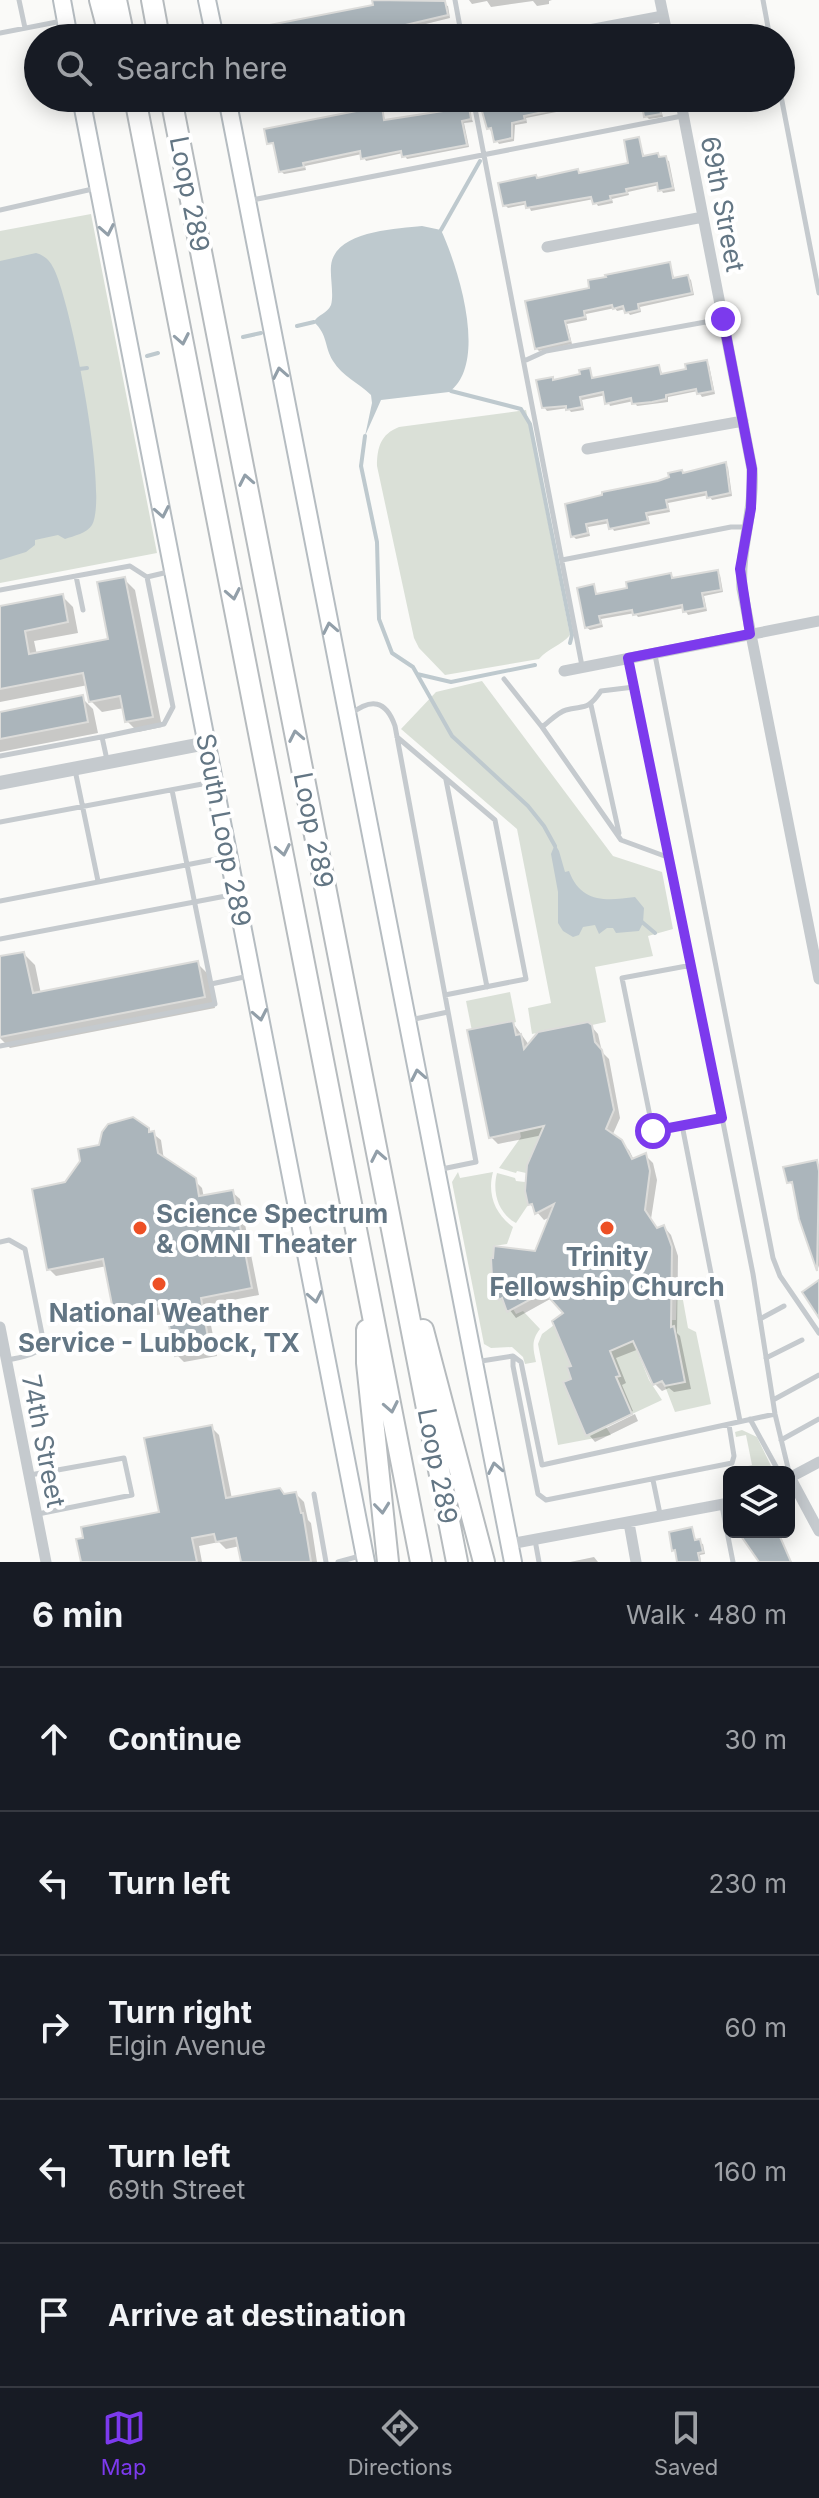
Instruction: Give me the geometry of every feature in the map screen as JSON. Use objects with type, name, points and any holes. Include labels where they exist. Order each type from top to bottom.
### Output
[{"type":"highway","points":[[100,0],[106,24]]},
{"type":"highway","points":[[116,0],[121,24]]},
{"type":"highway","points":[[152,0],[158,24]]},
{"type":"highway","points":[[159,0],[160,24]]},
{"type":"highway","points":[[128,112],[176,305]]},
{"type":"highway","name":"Loop 289","points":[[138,112],[421,1562]]},
{"type":"highway","name":"Loop 289","points":[[174,112],[457,1562]]},
{"type":"highway","points":[[394,1241],[431,1356],[484,1562]]},
{"type":"highway","points":[[368,1290],[367,1363],[388,1562]]},
{"type":"main road","points":[[62,0],[67,24]]},
{"type":"main road","points":[[210,1],[213,24]]},
{"type":"main road","name":"South Loop 289","points":[[84,112],[366,1558]]},
{"type":"main road","points":[[232,112],[513,1562]]},
{"type":"street","points":[[660,0],[665,24]]},
{"type":"street","points":[[621,24],[663,16]]},
{"type":"street","name":"69th Street","points":[[682,112],[753,481],[740,569],[750,634],[819,979]]},
{"type":"street","points":[[547,247],[703,217]]},
{"type":"street","points":[[587,449],[743,421]]},
{"type":"street","points":[[564,671],[819,621]]},
{"type":"street","points":[[0,783],[207,743]]},
{"type":"street","name":"74th Street","points":[[0,1327],[46,1562]]},
{"type":"street","points":[[795,1472],[819,1462]]},
{"type":"street","points":[[795,1486],[819,1531]]},
{"type":"street","points":[[510,1544],[723,1505]]},
{"type":"street","points":[[629,1523],[636,1562]]},
{"type":"lane","points":[[19,0],[24,24]]},
{"type":"lane","points":[[455,0],[459,24]]},
{"type":"lane","points":[[763,0],[767,24]]},
{"type":"lane","points":[[48,24],[66,21]]},
{"type":"lane","points":[[0,33],[24,28]]},
{"type":"lane","points":[[476,112],[582,667]]},
{"type":"lane","points":[[784,112],[819,293]]},
{"type":"lane","points":[[247,201],[683,116]]},
{"type":"lane","points":[[0,210],[98,188]]},
{"type":"lane","points":[[524,361],[546,351],[723,319]]},
{"type":"lane","points":[[562,560],[731,527],[747,527]]},
{"type":"lane","points":[[0,590],[130,566],[147,577],[173,707],[164,724],[0,756]]},
{"type":"lane","points":[[147,577],[173,571]]},
{"type":"lane","points":[[76,576],[83,610]]},
{"type":"lane","points":[[654,652],[773,1258],[780,1276],[819,1333]]},
{"type":"lane","points":[[628,658],[692,965],[787,1466]]},
{"type":"lane","points":[[504,679],[542,727],[620,838],[670,858]]},
{"type":"lane","points":[[542,727],[565,710],[591,705],[601,691],[634,687]]},
{"type":"lane","points":[[347,717],[362,706],[371,703],[380,705],[388,710],[396,736],[476,1162],[436,1170]]},
{"type":"lane","points":[[591,705],[620,838]]},
{"type":"lane","points":[[396,736],[495,820],[526,979],[445,995]]},
{"type":"lane","points":[[102,737],[108,762]]},
{"type":"lane","points":[[75,769],[98,882]]},
{"type":"lane","points":[[445,777],[487,987]]},
{"type":"lane","points":[[0,822],[214,782]]},
{"type":"lane","points":[[0,1046],[215,1004],[172,790]]},
{"type":"lane","points":[[0,901],[229,856]]},
{"type":"lane","points":[[0,939],[236,894]]},
{"type":"lane","points":[[692,965],[622,978],[653,1131],[722,1118]]},
{"type":"lane","points":[[211,984],[252,976]]},
{"type":"lane","points":[[407,1020],[448,1012]]},
{"type":"lane","points":[[682,1125],[740,1421]]},
{"type":"lane","points":[[0,1242],[9,1240],[25,1249],[44,1344],[40,1351],[6,1360]]},
{"type":"lane","points":[[760,1319],[784,1306]]},
{"type":"lane","points":[[766,1358],[802,1340]]},
{"type":"lane","points":[[513,1356],[538,1494],[546,1500],[732,1463],[734,1456],[729,1425]]},
{"type":"lane","points":[[474,1362],[513,1356],[521,1362],[542,1465],[775,1414]]},
{"type":"lane","points":[[773,1400],[819,1375]]},
{"type":"lane","points":[[750,1419],[776,1466]]},
{"type":"lane","points":[[781,1440],[819,1419]]},
{"type":"lane","points":[[29,1476],[124,1458],[132,1495],[36,1514]]},
{"type":"lane","points":[[653,1480],[661,1517]]},
{"type":"lane","points":[[314,1494],[326,1562]]},
{"type":"lane","points":[[730,1538],[733,1562]]},
{"type":"lane","points":[[535,1540],[539,1562]]},
{"type":"lane","points":[[338,1562],[366,1558]]},
{"type":"shaded area","points":[[91,214],[157,553],[0,583],[0,231]]},
{"type":"shaded area","points":[[422,226],[441,230],[455,267],[466,314],[469,338],[467,360],[461,378],[449,392],[381,400],[365,436],[371,395],[337,366],[330,356],[322,331],[314,322],[331,305],[331,266],[335,254],[343,245],[368,234]]},
{"type":"shaded area","points":[[36,253],[47,259],[54,269],[70,319],[92,440],[96,507],[92,525],[84,532],[65,539],[58,535],[35,540],[35,545],[26,552],[0,560],[0,261]]},
{"type":"shaded area","points":[[526,410],[570,635],[539,659],[445,675],[419,648],[414,638],[377,466],[379,447],[388,433],[399,427]]},
{"type":"shaded area","points":[[482,681],[613,856],[662,872],[673,929],[648,936],[653,956],[595,967],[606,1022],[592,1025],[588,1022],[532,1034],[528,1008],[551,1003],[517,829],[401,729],[436,692]]},
{"type":"shaded area","points":[[555,844],[565,872],[569,871],[580,889],[587,894],[604,899],[635,897],[644,908],[639,931],[616,933],[613,928],[607,928],[599,934],[595,925],[583,927],[579,935],[573,937],[563,931],[558,923],[558,892],[551,854]]},
{"type":"shaded area","points":[[510,992],[516,1022],[473,1036],[466,1001]]},
{"type":"shaded area","points":[[544,1126],[526,1173],[499,1168],[521,1137],[520,1132]]},
{"type":"shaded area","points":[[458,1172],[460,1178],[493,1172],[491,1188],[494,1203],[501,1216],[513,1227],[507,1244],[494,1246],[495,1284],[507,1312],[513,1309],[516,1314],[523,1311],[540,1329],[534,1345],[536,1362],[525,1364],[523,1357],[512,1347],[491,1348],[484,1344],[452,1182]]},
{"type":"shaded area","points":[[497,1173],[525,1182],[528,1205],[516,1223],[505,1214],[498,1201],[495,1187]]},
{"type":"shaded area","points":[[677,1287],[681,1289],[688,1328],[696,1332],[711,1404],[675,1412],[665,1386],[685,1382],[673,1326],[670,1327],[668,1320],[676,1320]]},
{"type":"shaded area","points":[[554,1325],[571,1366],[567,1368],[571,1379],[563,1383],[586,1435],[606,1427],[611,1435],[558,1445],[538,1344],[542,1334]]},
{"type":"shaded area","points":[[633,1341],[649,1380],[662,1400],[632,1414],[610,1351]]},
{"type":"shaded area","points":[[742,1430],[757,1437],[771,1466],[748,1466],[752,1465],[746,1435],[736,1437],[735,1432]]},
{"type":"building","points":[[372,0],[445,1],[448,15],[410,24],[275,24],[373,5]]},
{"type":"building","points":[[351,112],[383,112],[384,120],[436,112],[470,112],[471,119],[462,121],[467,145],[402,157],[401,151],[361,159],[360,151],[303,163],[304,167],[279,172],[273,143],[267,144],[264,129]]},
{"type":"building","points":[[482,112],[543,112],[524,116],[525,120],[512,123],[512,138],[494,142],[491,128],[487,129]]},
{"type":"building","points":[[643,112],[661,112],[661,114],[644,117]]},
{"type":"building","points":[[639,137],[643,156],[658,153],[659,157],[666,156],[673,188],[658,191],[657,183],[626,189],[627,193],[593,204],[591,197],[526,208],[525,202],[503,206],[498,183],[578,169],[579,173],[628,163],[624,140]]},
{"type":"building","points":[[670,262],[673,278],[688,275],[692,293],[638,304],[639,310],[625,313],[623,306],[613,309],[612,305],[584,311],[585,317],[565,321],[570,341],[535,349],[525,301],[589,288],[588,280],[605,275]]},
{"type":"building","points":[[707,360],[713,391],[697,394],[696,389],[666,395],[666,399],[652,402],[632,404],[631,398],[605,404],[603,392],[580,397],[582,407],[566,410],[566,406],[542,408],[536,380],[580,374],[579,370],[590,368],[592,378],[659,365],[661,374],[686,369],[685,364]]},
{"type":"building","points":[[726,462],[730,493],[707,498],[706,492],[666,500],[668,509],[646,513],[648,521],[609,529],[607,520],[586,524],[588,533],[571,537],[565,504],[602,495],[602,492],[658,481],[669,477],[668,473],[682,470],[683,473]]},
{"type":"building","points":[[718,570],[721,590],[702,593],[705,608],[683,612],[682,605],[633,615],[632,610],[599,616],[601,624],[585,628],[577,588],[594,584],[596,594],[627,588],[626,582],[671,573],[672,578]]},
{"type":"building","points":[[125,577],[153,717],[125,722],[120,696],[89,702],[83,673],[0,689],[0,606],[63,594],[68,622],[25,631],[29,654],[108,639],[97,582]]},
{"type":"building","points":[[83,695],[88,722],[0,739],[0,712]]},
{"type":"building","points":[[24,952],[33,993],[198,961],[205,997],[0,1037],[0,956]]},
{"type":"building","name":"Trinity Fellowship Church","points":[[513,1021],[516,1035],[521,1034],[524,1049],[538,1032],[588,1022],[592,1025],[595,1042],[602,1050],[614,1110],[606,1129],[622,1140],[632,1159],[646,1153],[650,1171],[645,1210],[657,1228],[664,1225],[672,1247],[671,1327],[674,1326],[685,1382],[665,1386],[662,1381],[653,1385],[633,1341],[610,1351],[620,1376],[616,1377],[632,1414],[586,1436],[563,1382],[571,1379],[567,1367],[571,1366],[552,1321],[563,1313],[544,1292],[507,1312],[502,1298],[499,1300],[492,1277],[494,1246],[535,1251],[554,1204],[535,1214],[532,1204],[528,1205],[525,1191],[527,1165],[544,1126],[489,1138],[467,1030]]},
{"type":"building","name":"Science Spectrum & OMNI Theater","points":[[133,1117],[149,1128],[149,1132],[154,1131],[158,1153],[196,1178],[199,1196],[233,1190],[252,1288],[201,1298],[210,1349],[175,1356],[165,1305],[114,1315],[103,1259],[47,1270],[32,1189],[65,1182],[80,1161],[78,1149],[99,1145],[108,1124]]},
{"type":"building","points":[[817,1160],[817,1271],[799,1219],[792,1182],[787,1183],[783,1167]]},
{"type":"building","points":[[819,1280],[819,1318],[802,1292]]},
{"type":"building","points":[[212,1425],[226,1498],[280,1488],[284,1494],[296,1492],[303,1513],[311,1562],[241,1562],[236,1538],[216,1542],[214,1534],[192,1538],[197,1562],[81,1562],[76,1539],[83,1538],[81,1527],[159,1512],[144,1438]]},
{"type":"building","points":[[692,1527],[695,1540],[700,1539],[703,1552],[698,1553],[700,1562],[677,1562],[669,1532]]},
{"type":"building","points":[[742,1538],[781,1538],[791,1562],[759,1562]]},
{"type":"waterway","points":[[441,230],[480,161]]},
{"type":"waterway","points":[[297,326],[314,322]]},
{"type":"waterway","points":[[243,337],[261,333]]},
{"type":"waterway","points":[[147,356],[158,353]]},
{"type":"waterway","points":[[79,369],[87,368]]},
{"type":"waterway","points":[[451,391],[521,409],[530,424],[572,635],[570,643]]},
{"type":"waterway","points":[[365,436],[361,466],[377,542],[379,619],[392,653],[413,667],[452,736],[528,806],[555,846]]},
{"type":"waterway","points":[[417,674],[451,682],[535,665]]},
{"type":"waterway","points":[[642,922],[655,933]]},
{"type":"place","name":"Science Spectrum & OMNI Theater","points":[[140,1228]]},
{"type":"place","name":"Trinity Fellowship Church","points":[[607,1228]]},
{"type":"place","name":"National Weather Service - Lubbock, TX","points":[[159,1284]]},
{"type":"route","points":[[653,1131],[722,1118],[628,658],[750,634],[740,569],[751,508],[752,469],[723,319]]}]
